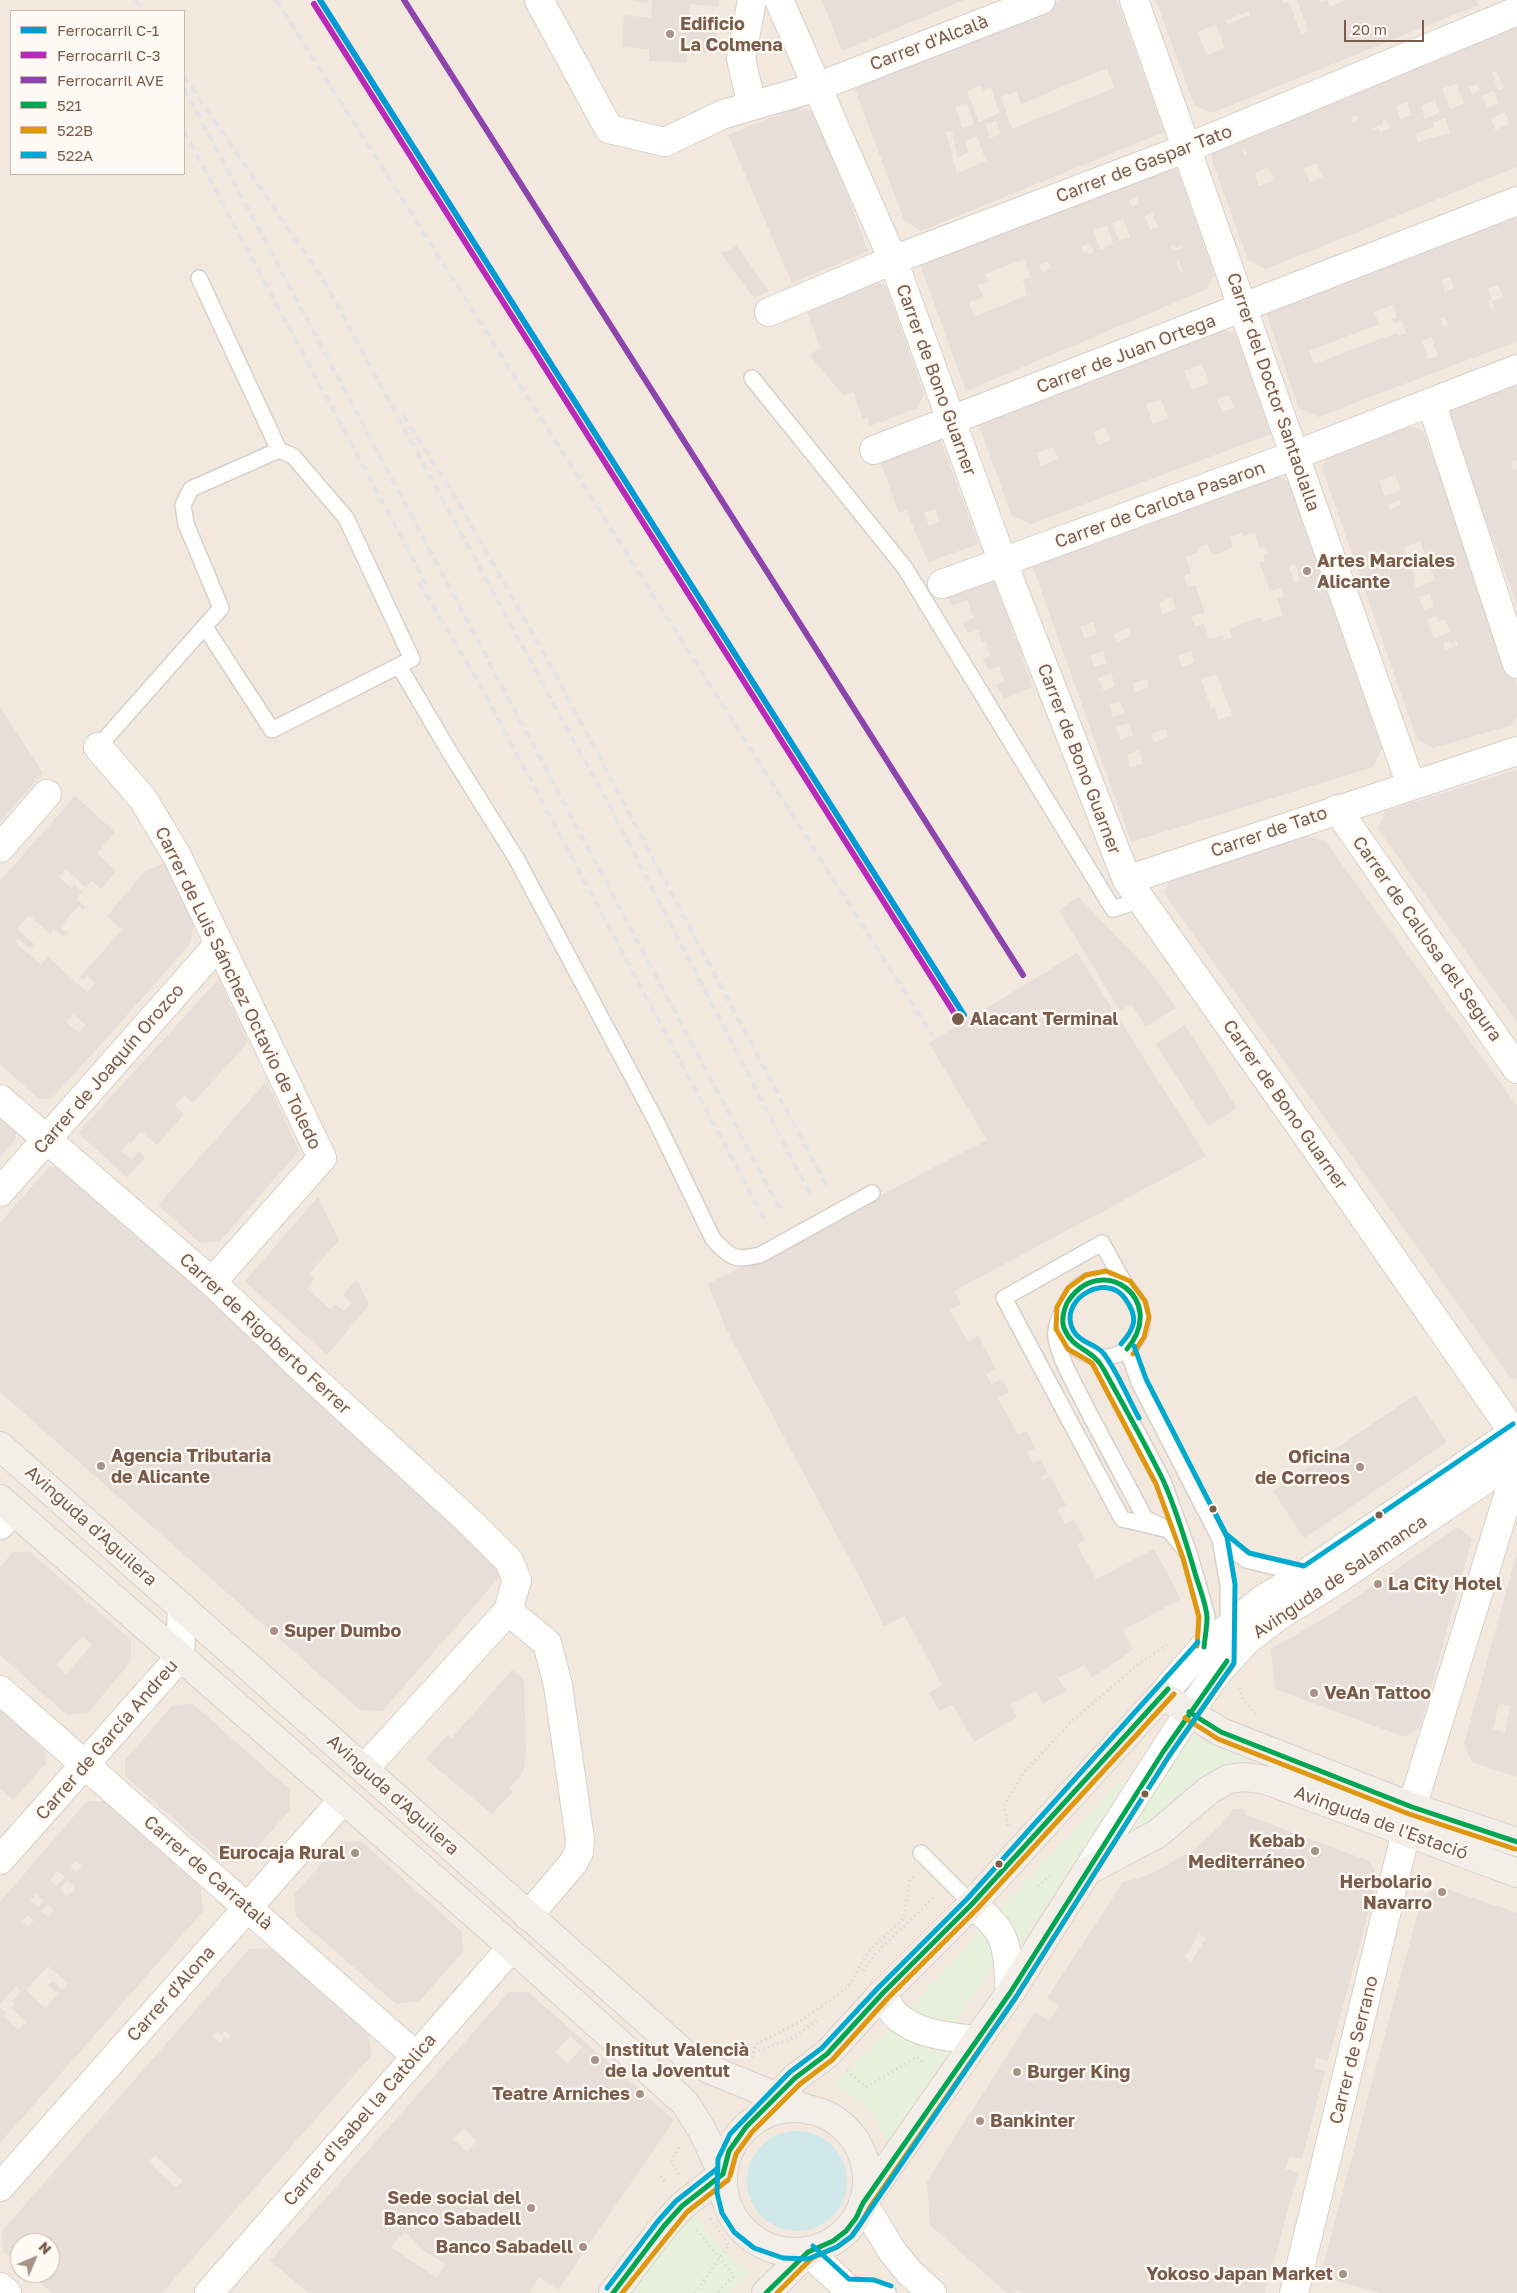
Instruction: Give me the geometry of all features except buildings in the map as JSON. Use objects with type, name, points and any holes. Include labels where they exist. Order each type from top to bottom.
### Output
[{"type":"main road","name":"Avinguda d'Aguilera","points":[[0,1446],[688,2057],[710,2069],[809,2110]]},
{"type":"main road","name":"Avinguda d'Aguilera","points":[[4,1512],[180,1657],[342,1801],[512,1947],[685,2103],[702,2130],[723,2174]]},
{"type":"main road","name":"Avinguda de l'Estació","points":[[1162,1695],[1221,1732],[1412,1807],[1517,1842]]},
{"type":"main road","name":"Avinguda de Salamanca","points":[[756,2119],[795,2078],[827,2054],[882,1994],[972,1904],[1162,1695]]},
{"type":"main road","name":"Avinguda de l'Estació","points":[[1244,1777],[1266,1780],[1407,1834],[1517,1873]]},
{"type":"main road","name":"Avinguda de Salamanca","points":[[863,2203],[1010,1993],[1087,1871],[1157,1834],[1209,1790],[1228,1779],[1244,1777]]},
{"type":"main road","points":[[766,2293],[808,2252],[833,2241],[846,2231],[856,2218],[863,2203],[866,2173],[857,2144],[836,2122],[823,2114],[809,2110],[781,2109],[756,2119],[736,2138],[729,2151],[723,2174],[724,2192],[729,2210],[740,2226],[757,2241],[785,2251],[808,2252]]},
{"type":"main road","points":[[613,2293],[664,2226],[682,2206],[723,2174]]},
{"type":"street","name":"Carrer d'Alcalà","points":[[539,0],[609,128],[665,142],[724,114],[817,86],[1041,0]]},
{"type":"street","points":[[752,0],[741,59],[752,106]]},
{"type":"street","name":"Carrer de Bono Guarner","points":[[779,0],[893,260],[1003,563],[1134,890],[1313,1144],[1516,1441]]},
{"type":"street","name":"Carrer del Doctor Santaolalla","points":[[1134,0],[1411,785]]},
{"type":"street","name":"Carrer de Gaspar Tato","points":[[769,312],[893,260],[1187,148],[1517,11]]},
{"type":"street","name":"Carrer de Juan Ortega","points":[[874,450],[1517,201]]},
{"type":"street","name":"Carrer de Carlota Pasaron","points":[[942,584],[1295,455],[1517,369]]},
{"type":"street","points":[[1431,402],[1517,664]]},
{"type":"street","name":"Carrer de Luis Sánchez Octavio de Toledo","points":[[98,747],[143,799],[177,856],[218,945],[322,1158],[212,1282]]},
{"type":"street","name":"Carrer de Tato","points":[[1134,890],[1337,809],[1517,751]]},
{"type":"street","points":[[0,848],[47,794]]},
{"type":"street","name":"Carrer de Callosa del Segura","points":[[1337,809],[1517,1069]]},
{"type":"street","name":"Carrer de Joaquín Orozco","points":[[0,1192],[218,945]]},
{"type":"street","name":"Carrer de Rigoberto Ferrer","points":[[0,1099],[212,1282],[308,1374],[470,1522],[508,1560],[517,1580],[508,1611]]},
{"type":"street","name":"Avinguda de Salamanca","points":[[1162,1695],[1204,1647],[1264,1599],[1516,1441]]},
{"type":"street","name":"Avinguda de Salamanca","points":[[1087,1871],[1190,1712],[1227,1661],[1245,1642],[1277,1617],[1335,1581],[1516,1441]]},
{"type":"street","name":"Carrer de Serrano","points":[[1294,2293],[1407,1834],[1412,1807],[1517,1466]]},
{"type":"street","name":"Carrer de García Andreu","points":[[0,1860],[86,1766],[180,1657],[182,1607]]},
{"type":"street","points":[[364,1769],[508,1611],[547,1643],[558,1685],[580,1839],[580,1852],[574,1862],[528,1916]]},
{"type":"street","name":"Carrer de Carratalà","points":[[0,1690],[416,2056]]},
{"type":"street","name":"Carrer d'Alona","points":[[0,2186],[342,1801]]},
{"type":"street","points":[[972,1904],[996,1926],[1002,1938],[1006,1950],[1010,1993]]},
{"type":"street","name":"Carrer d'Isabel la Catòlica","points":[[209,2293],[512,1947]]},
{"type":"street","points":[[882,1994],[896,2016],[914,2028],[949,2037],[976,2040]]},
{"type":"street","points":[[863,2203],[892,2251],[909,2272],[932,2293]]},
{"type":"street","points":[[808,2252],[846,2290]]},
{"type":"street","points":[[0,2287],[7,2293]]},
{"type":"lane","points":[[199,278],[279,450],[293,456],[346,518],[412,660],[272,730],[205,626]]},
{"type":"lane","points":[[752,378],[905,568],[1113,909],[1134,890]]},
{"type":"lane","points":[[98,747],[222,608],[186,524],[183,505],[191,489],[279,450]]},
{"type":"lane","points":[[399,666],[449,751],[516,858],[656,1121],[713,1240],[728,1255],[741,1260],[760,1255],[872,1193]]},
{"type":"lane","points":[[1062,1314],[1063,1327],[1068,1340],[1081,1352],[1098,1358],[1112,1357],[1127,1350],[1136,1339],[1141,1326],[1141,1310],[1102,1243],[1004,1298],[1122,1519],[1169,1530]]},
{"type":"lane","points":[[1127,1288],[1115,1281],[1101,1279],[1081,1284],[1070,1294],[1055,1336],[1071,1377],[1145,1518],[1169,1530],[1190,1556]]},
{"type":"lane","points":[[1127,1350],[1139,1382],[1220,1539],[1228,1585],[1227,1661]]},
{"type":"lane","points":[[1098,1358],[1163,1481],[1190,1556],[1208,1616],[1204,1647]]},
{"type":"lane","points":[[1220,1539],[1246,1560],[1305,1574]]},
{"type":"lane","points":[[926,1857],[972,1904]]},
{"type":"lane","points":[[846,2290],[867,2285],[880,2288],[888,2293]]},
{"type":"path","points":[[1240,1686],[1243,1700],[1259,1717]]},
{"type":"path","points":[[753,2053],[756,2044],[798,2023],[848,1986],[868,1952],[904,1918],[910,1880],[926,1857]]},
{"type":"path","points":[[827,2054],[866,2087],[916,2057],[925,2064]]},
{"type":"path","points":[[661,2176],[700,2234],[734,2276],[716,2293]]},
{"type":"shaded area","points":[[0,0],[1517,0],[1517,2293],[0,2293]]},
{"type":"green space","points":[[1189,1735],[1252,1760],[1195,1781],[1157,1819],[1123,1839]]},
{"type":"green space","points":[[1121,1780],[1125,1783],[1015,1954],[996,1913]]},
{"type":"green space","points":[[983,1928],[998,1949],[986,1978],[951,2028],[907,2011]]},
{"type":"green space","points":[[892,2026],[952,2046],[889,2143],[867,2108],[833,2084]]},
{"type":"green space","points":[[694,2211],[718,2245],[750,2273],[728,2293],[626,2293]]},
{"type":"water","points":[[797,2131],[816,2135],[832,2146],[843,2162],[847,2181],[843,2200],[832,2216],[816,2227],[797,2231],[778,2227],[762,2216],[751,2200],[747,2181],[751,2162],[762,2146],[778,2135]]},
{"type":"railway","points":[[136,0],[141,10]]},
{"type":"railway","points":[[276,0],[932,1035]]},
{"type":"railway","points":[[185,77],[324,281],[617,820],[811,1196]]},
{"type":"railway","points":[[185,90],[782,1213]]},
{"type":"railway","points":[[185,133],[428,587]]},
{"type":"railway","points":[[403,415],[456,498],[552,668],[828,1188]]},
{"type":"railway","points":[[419,583],[478,681],[766,1222]]},
{"type":"rail line","name":"C-1","points":[[320,0],[964,1015]]},
{"type":"rail line","name":"AVE","points":[[404,0],[1023,975]]},
{"type":"rail line","name":"C-3","points":[[314,4],[958,1019]]},
{"type":"transit line","name":"522B","points":[[1133,1354],[1144,1337],[1149,1317],[1145,1301],[1130,1281],[1106,1271],[1086,1275],[1068,1288],[1057,1307],[1056,1329],[1068,1349],[1092,1363],[1156,1484],[1183,1558],[1199,1617],[1197,1646]]},
{"type":"transit line","name":"521","points":[[1127,1349],[1138,1330],[1140,1313],[1135,1298],[1125,1287],[1112,1281],[1096,1281],[1081,1288],[1067,1303],[1063,1319],[1064,1328],[1072,1341],[1094,1357],[1104,1370],[1163,1480],[1172,1502],[1205,1606],[1207,1621],[1204,1647]]},
{"type":"transit line","name":"522A","points":[[1121,1344],[1130,1332],[1134,1321],[1132,1310],[1124,1297],[1116,1290],[1097,1288],[1080,1298],[1073,1306],[1070,1315],[1073,1331],[1081,1339],[1104,1354],[1139,1418]]},
{"type":"transit line","name":"522A","points":[[1134,1346],[1146,1379],[1227,1537],[1235,1584],[1234,1663],[1169,1756],[1016,1997],[852,2236],[837,2247],[808,2259],[783,2258],[754,2248],[734,2232],[722,2213],[717,2193],[718,2159],[730,2134],[790,2072],[822,2048],[877,1989],[967,1899],[1198,1642]]},
{"type":"transit line","name":"522A","points":[[1213,1509],[1226,1534],[1249,1553],[1304,1566],[1513,1424]]},
{"type":"transit line","name":"521","points":[[766,2293],[808,2252],[833,2241],[846,2231],[856,2218],[863,2203],[1010,1993],[1163,1752],[1227,1661]]},
{"type":"transit line","name":"522B","points":[[777,2293],[812,2258],[837,2247],[851,2237],[862,2222],[870,2207],[1016,1997],[1169,1756],[1233,1665]]},
{"type":"transit line","name":"521","points":[[723,2174],[729,2151],[746,2127],[795,2078],[827,2054],[882,1994],[972,1904],[1168,1689]]},
{"type":"transit line","name":"522B","points":[[730,2176],[736,2154],[752,2132],[800,2084],[832,2060],[887,1999],[977,1909],[1174,1694]]},
{"type":"transit line","name":"521","points":[[1189,1712],[1221,1732],[1412,1807],[1517,1842]]},
{"type":"transit line","name":"522B","points":[[1185,1718],[1218,1739],[1409,1814],[1515,1849]]},
{"type":"transit line","name":"522A","points":[[607,2288],[658,2221],[676,2201],[718,2168]]},
{"type":"transit line","name":"521","points":[[613,2293],[664,2226],[682,2206],[723,2174]]},
{"type":"transit line","name":"522B","points":[[622,2293],[687,2212],[728,2180]]},
{"type":"transit line","name":"522A","points":[[813,2246],[849,2279],[874,2280],[891,2286]]},
{"type":"place","name":"Edificio La Colmena","points":[[670,34]]},
{"type":"place","name":"Artes Marciales Alicante","points":[[1307,571]]},
{"type":"place","name":"Alacant Terminal","points":[[958,1019]]},
{"type":"place","name":"Agencia Tributaria de Alicante","points":[[101,1466]]},
{"type":"place","name":"Oficina de Correos","points":[[1360,1467]]},
{"type":"place","name":"La City Hotel","points":[[1378,1584]]},
{"type":"place","name":"Super Dumbo","points":[[274,1631]]},
{"type":"place","name":"VeAn Tattoo","points":[[1314,1693]]},
{"type":"place","name":"Kebab Mediterráneo","points":[[1315,1851]]},
{"type":"place","name":"Eurocaja Rural","points":[[355,1853]]},
{"type":"place","name":"Herbolario Navarro","points":[[1442,1892]]},
{"type":"place","name":"Institut Valencià de la Joventut","points":[[595,2060]]},
{"type":"place","name":"Burger King","points":[[1017,2072]]},
{"type":"place","name":"Teatre Arniches","points":[[640,2094]]},
{"type":"place","name":"Bankinter","points":[[980,2121]]},
{"type":"place","name":"Sede social del Banco Sabadell","points":[[531,2208]]},
{"type":"place","name":"Banco Sabadell","points":[[583,2247]]},
{"type":"place","name":"Yokoso Japan Market","points":[[1343,2274]]}]
